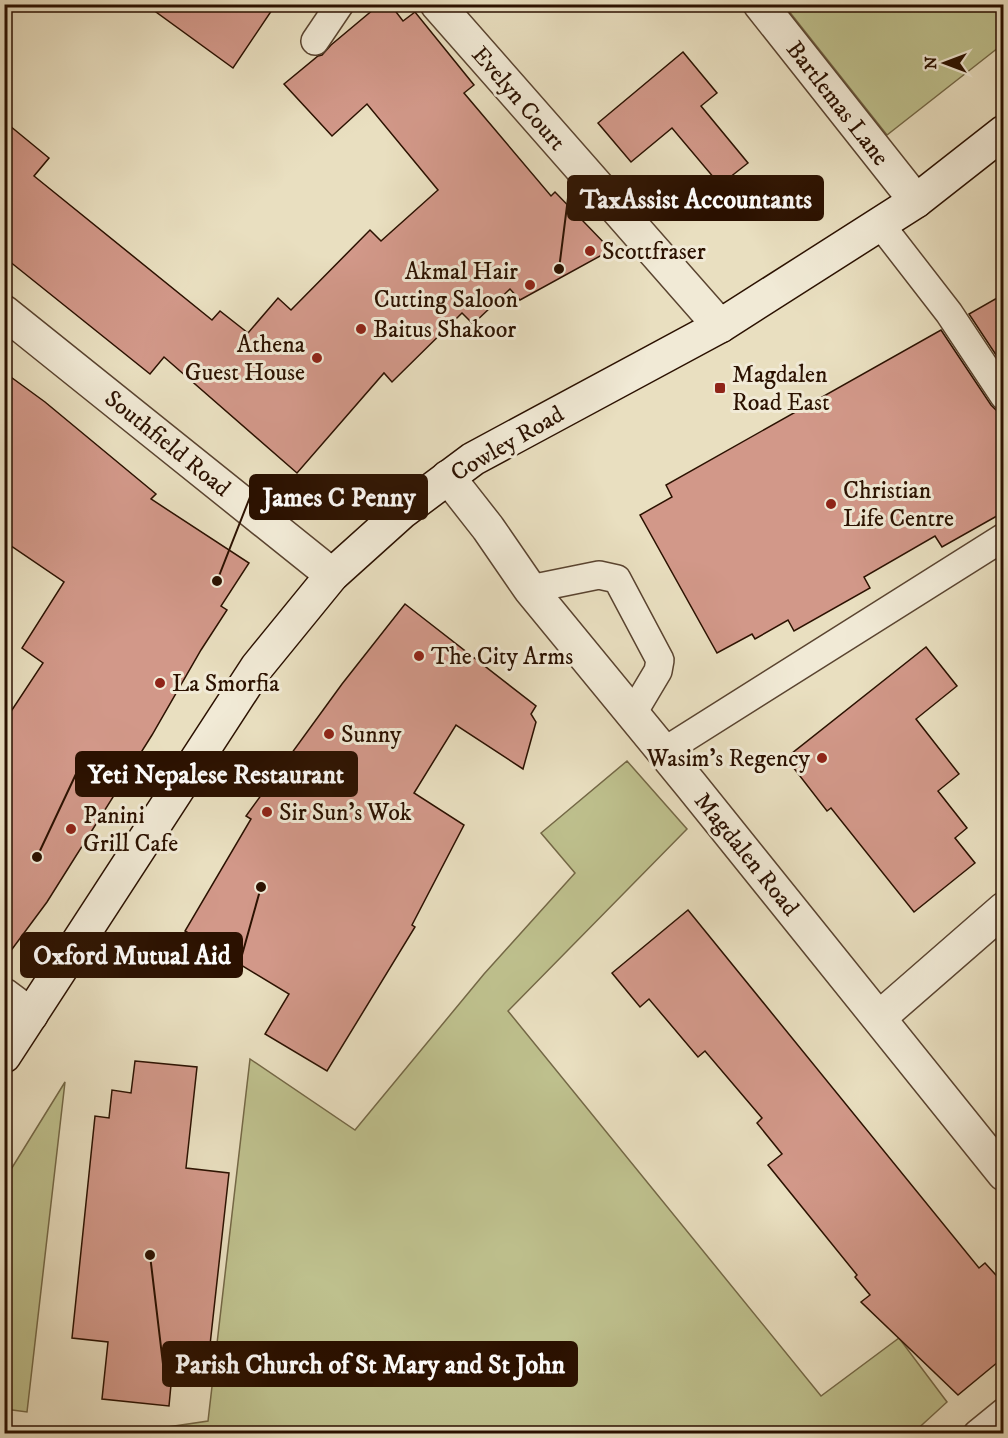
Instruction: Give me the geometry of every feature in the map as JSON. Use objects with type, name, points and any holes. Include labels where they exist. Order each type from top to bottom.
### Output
[{"type":"street","name":"Evelyn Court","points":[[437,4],[720,326]]},
{"type":"street","name":"Bartlemas Lane","points":[[760,4],[916,201]]},
{"type":"street","name":"Cowley Road","points":[[4,1056],[257,667],[332,575],[402,512],[472,459],[720,326],[916,201],[1004,132]]},
{"type":"street","name":"Southfield Road","points":[[4,312],[332,575]]},
{"type":"street","name":"Magdalen Road","points":[[448,477],[488,528],[530,589],[633,712],[1004,1174]]},
{"type":"street","points":[[879,1018],[1004,909]]},
{"type":"street","points":[[4,996],[31,1015]]},
{"type":"lane","points":[[315,41],[340,4]]},
{"type":"lane","points":[[880,224],[949,313],[1004,396]]},
{"type":"lane","points":[[663,752],[1004,537]]},
{"type":"lane","points":[[530,589],[599,575],[617,579],[660,660],[658,670],[633,712]]},
{"type":"lane","points":[[977,1434],[1004,1412]]},
{"type":"green space","points":[[784,5],[1003,5],[1003,44],[887,135]]},
{"type":"green space","points":[[627,761],[687,829],[508,1011],[821,1396],[899,1338],[947,1402],[912,1434],[120,1434],[208,1421],[250,1059],[355,1130],[484,974],[575,873],[541,833]]},
{"type":"green space","points":[[65,1082],[27,1412],[5,1409],[5,1179]]},
{"type":"building","points":[[145,4],[276,4],[233,68]]},
{"type":"building","points":[[380,4],[390,4],[403,21],[415,12],[474,85],[464,93],[551,196],[555,192],[611,250],[520,300],[510,289],[473,324],[462,313],[392,382],[384,373],[297,473],[164,357],[150,374],[4,257],[4,121],[49,158],[34,176],[212,320],[220,311],[248,333],[278,298],[291,310],[370,230],[381,241],[438,190],[367,104],[332,136],[284,84],[322,55]]},
{"type":"building","points":[[683,52],[717,93],[701,106],[748,163],[720,185],[672,128],[631,162],[598,123]]},
{"type":"building","points":[[1004,294],[1004,367],[969,314]]},
{"type":"building","name":"Christian Life Centre","points":[[941,330],[991,405],[996,410],[1004,411],[1004,512],[942,547],[935,536],[864,577],[870,588],[794,631],[788,620],[755,639],[752,634],[717,653],[640,515],[672,497],[666,485]]},
{"type":"building","points":[[4,372],[45,402],[156,494],[151,499],[249,563],[221,606],[227,610],[152,735],[47,902],[4,960],[4,722],[43,663],[22,648],[64,582],[4,541]]},
{"type":"building","points":[[405,604],[536,706],[531,714],[536,722],[523,769],[456,725],[414,793],[464,825],[412,925],[415,927],[327,1071],[265,1034],[289,994],[185,931],[251,819],[246,816],[342,684]]},
{"type":"building","points":[[926,647],[957,686],[916,719],[959,774],[938,791],[967,828],[955,838],[975,863],[914,912],[831,808],[827,811],[786,758]]},
{"type":"building","points":[[688,910],[979,1268],[985,1263],[1004,1284],[1004,1357],[958,1395],[861,1302],[870,1295],[855,1277],[857,1275],[768,1165],[782,1154],[757,1123],[762,1118],[705,1051],[698,1057],[649,999],[640,1007],[612,973]]},
{"type":"building","points":[[135,1061],[197,1067],[186,1168],[229,1173],[209,1354],[194,1352],[192,1376],[172,1374],[169,1406],[102,1399],[108,1342],[72,1338],[95,1116],[109,1118],[112,1090],[131,1093]]},
{"type":"place","name":"Scottfraser","points":[[590,251]]},
{"type":"place","name":"TaxAssist Accountants","points":[[559,269]]},
{"type":"place","name":"Akmal Hair Cutting Saloon","points":[[530,285]]},
{"type":"place","name":"Baitus Shakoor","points":[[361,329]]},
{"type":"place","name":"Athena Guest House","points":[[317,358]]},
{"type":"place","name":"Magdalen Road East","points":[[720,388]]},
{"type":"place","name":"Christian Life Centre","points":[[831,504]]},
{"type":"place","name":"James C Penny","points":[[217,581]]},
{"type":"place","name":"The City Arms","points":[[419,656]]},
{"type":"place","name":"La Smorfia","points":[[160,683]]},
{"type":"place","name":"Sunny","points":[[329,734]]},
{"type":"place","name":"Wasim's Regency","points":[[822,758]]},
{"type":"place","name":"Sir Sun's Wok","points":[[267,812]]},
{"type":"place","name":"Panini Grill Cafe","points":[[71,829]]},
{"type":"place","name":"Yeti Nepalese Restaurant","points":[[37,857]]},
{"type":"place","name":"Oxford Mutual Aid","points":[[261,887]]},
{"type":"place","name":"Parish Church of St Mary and St John","points":[[150,1255]]}]
